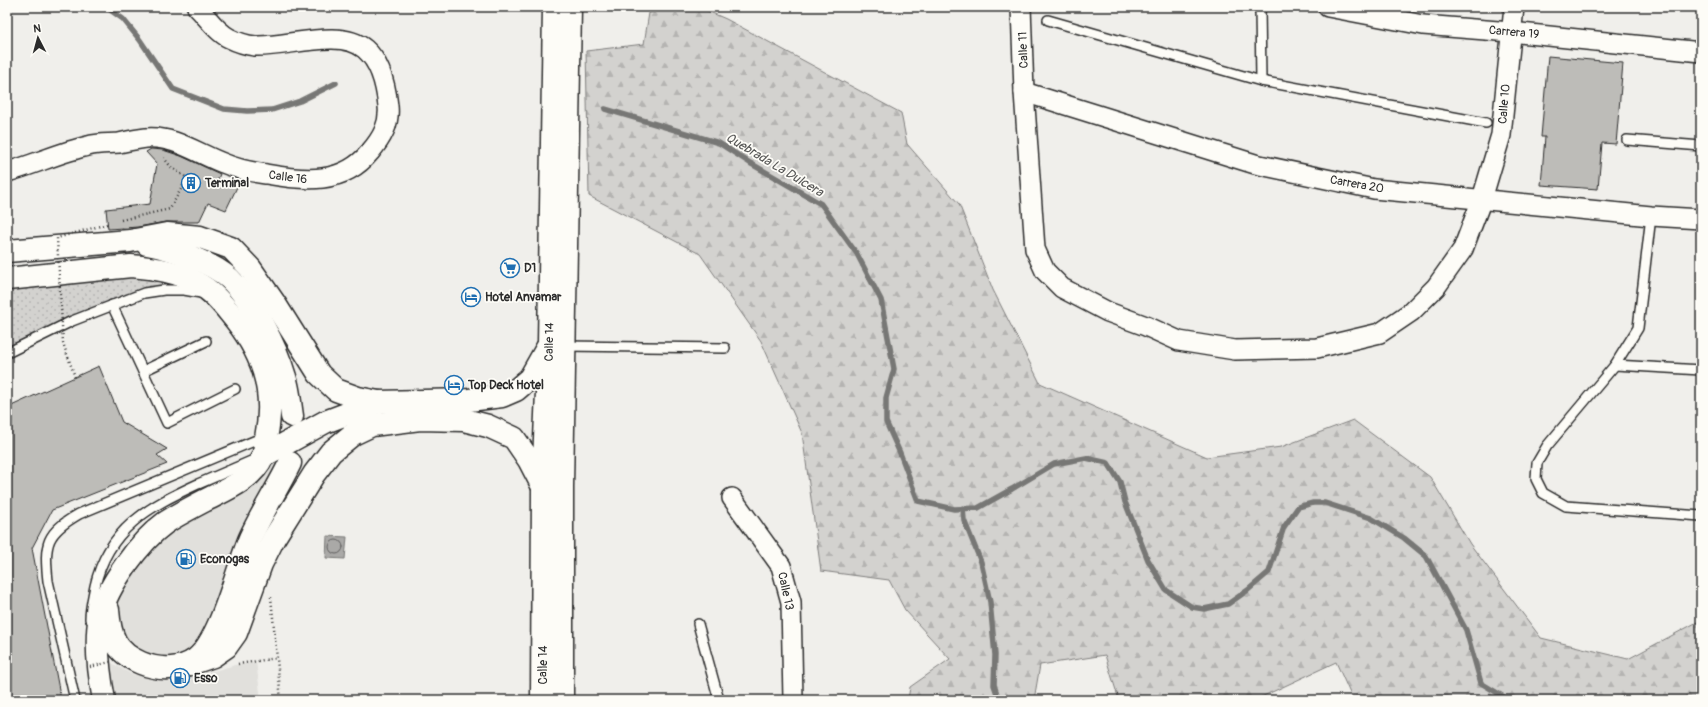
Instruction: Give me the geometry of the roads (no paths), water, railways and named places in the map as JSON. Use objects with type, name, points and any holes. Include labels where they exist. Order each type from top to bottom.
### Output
[{"type":"main road","name":"Calle 14","points":[[542,700],[543,485],[546,426],[557,345],[568,9]]},
{"type":"main road","points":[[7,251],[130,241],[167,234],[200,237],[231,248],[255,274],[318,374],[336,390],[358,398],[378,402],[469,400],[502,396],[516,390],[530,378],[557,345]]},
{"type":"main road","points":[[130,241],[167,247],[208,265],[229,279],[244,296],[272,342],[285,377],[292,416]]},
{"type":"main road","points":[[7,279],[130,266],[168,271],[197,282],[216,298],[242,327],[255,346],[263,366],[267,383],[270,412],[265,445],[256,467],[240,482],[191,507],[160,528],[132,558],[116,579],[100,615],[98,631],[101,677]]},
{"type":"main road","name":"Calle 14","points":[[557,345],[564,409],[562,700]]},
{"type":"main road","points":[[265,445],[378,402]]},
{"type":"main road","points":[[514,438],[530,436],[546,426],[564,409]]},
{"type":"main road","points":[[107,599],[109,626],[112,637],[125,655],[141,663],[157,668],[184,666],[213,656],[226,647],[236,633],[261,564],[274,538],[314,474],[331,452],[353,434],[372,426],[420,419],[464,420],[488,426],[514,438],[529,460],[543,485]]},
{"type":"main road","points":[[184,666],[197,659],[208,644],[226,606],[251,537],[290,462]]},
{"type":"street","name":"Calle 16","points":[[7,172],[89,145],[118,143],[143,138],[160,138],[176,143],[225,164],[258,173],[312,180],[344,172],[361,162],[383,136],[389,118],[386,90],[378,66],[367,50],[358,44],[337,40],[318,40],[255,46],[239,43],[227,37],[197,7]]},
{"type":"street","name":"Calle 11","points":[[1021,7],[1024,92],[1035,250],[1045,271],[1062,288],[1108,312],[1146,326],[1179,341],[1235,350],[1317,348],[1380,333],[1410,312],[1436,287],[1463,249],[1482,199]]},
{"type":"street","name":"Carrera 19","points":[[1328,7],[1423,26],[1511,32],[1701,52]]},
{"type":"street","name":"Calle 10","points":[[1482,199],[1501,135],[1514,7]]},
{"type":"street","name":"Carrera 20","points":[[1024,92],[1255,164],[1374,189],[1651,216],[1701,219]]},
{"type":"street","name":"Calle 13","points":[[732,498],[781,566],[791,602],[793,700]]},
{"type":"lane","points":[[1260,7],[1261,82]]},
{"type":"lane","points":[[1048,20],[1261,82],[1486,122]]},
{"type":"lane","points":[[1627,140],[1701,146]]},
{"type":"lane","points":[[1651,216],[1638,328],[1615,366],[1547,446],[1537,463],[1536,479],[1543,493],[1566,506],[1701,516]]},
{"type":"lane","points":[[7,353],[72,321],[144,293],[164,290],[184,290],[201,292],[216,298]]},
{"type":"lane","points":[[112,305],[167,423],[235,389]]},
{"type":"lane","points":[[143,371],[206,341]]},
{"type":"lane","points":[[557,345],[724,348]]},
{"type":"lane","points":[[1615,366],[1701,370]]},
{"type":"lane","points":[[101,677],[91,632],[90,614],[97,577],[104,558],[114,542],[128,525],[157,503],[265,445]]},
{"type":"lane","points":[[75,700],[48,581],[46,563],[47,548],[52,534],[62,524],[79,514],[265,445]]},
{"type":"lane","points":[[698,624],[719,700]]},
{"type":"water","points":[[327,536],[347,537],[345,559],[326,558]]},
{"type":"waterway","name":"Quebrada La Dulcera","points":[[106,7],[123,19],[140,40],[173,89],[224,109],[247,111],[272,110],[300,101],[336,83]]},
{"type":"waterway","name":"Quebrada La Dulcera","points":[[605,109],[719,143],[750,163],[821,204],[857,254],[881,300],[894,369],[886,398],[886,422],[900,453],[918,501],[954,509],[978,508],[1054,464],[1086,458],[1108,463],[1120,482],[1125,502],[1148,560],[1166,590],[1192,607],[1204,609],[1228,604],[1248,590],[1269,572],[1284,527],[1298,507],[1313,503],[1325,503],[1371,518],[1404,538],[1426,556],[1466,630],[1481,683],[1509,700]]},
{"type":"waterway","points":[[963,508],[964,520],[981,562],[990,602],[995,655],[994,685],[999,700]]},
{"type":"place","name":"Terminal","points":[[191,183]]},
{"type":"place","name":"D1","points":[[510,268]]},
{"type":"place","name":"Hotel Anvamar","points":[[471,297]]},
{"type":"place","name":"Top Deck Hotel","points":[[454,385]]},
{"type":"place","name":"Econogas","points":[[186,559]]},
{"type":"place","name":"Esso","points":[[180,678]]}]
